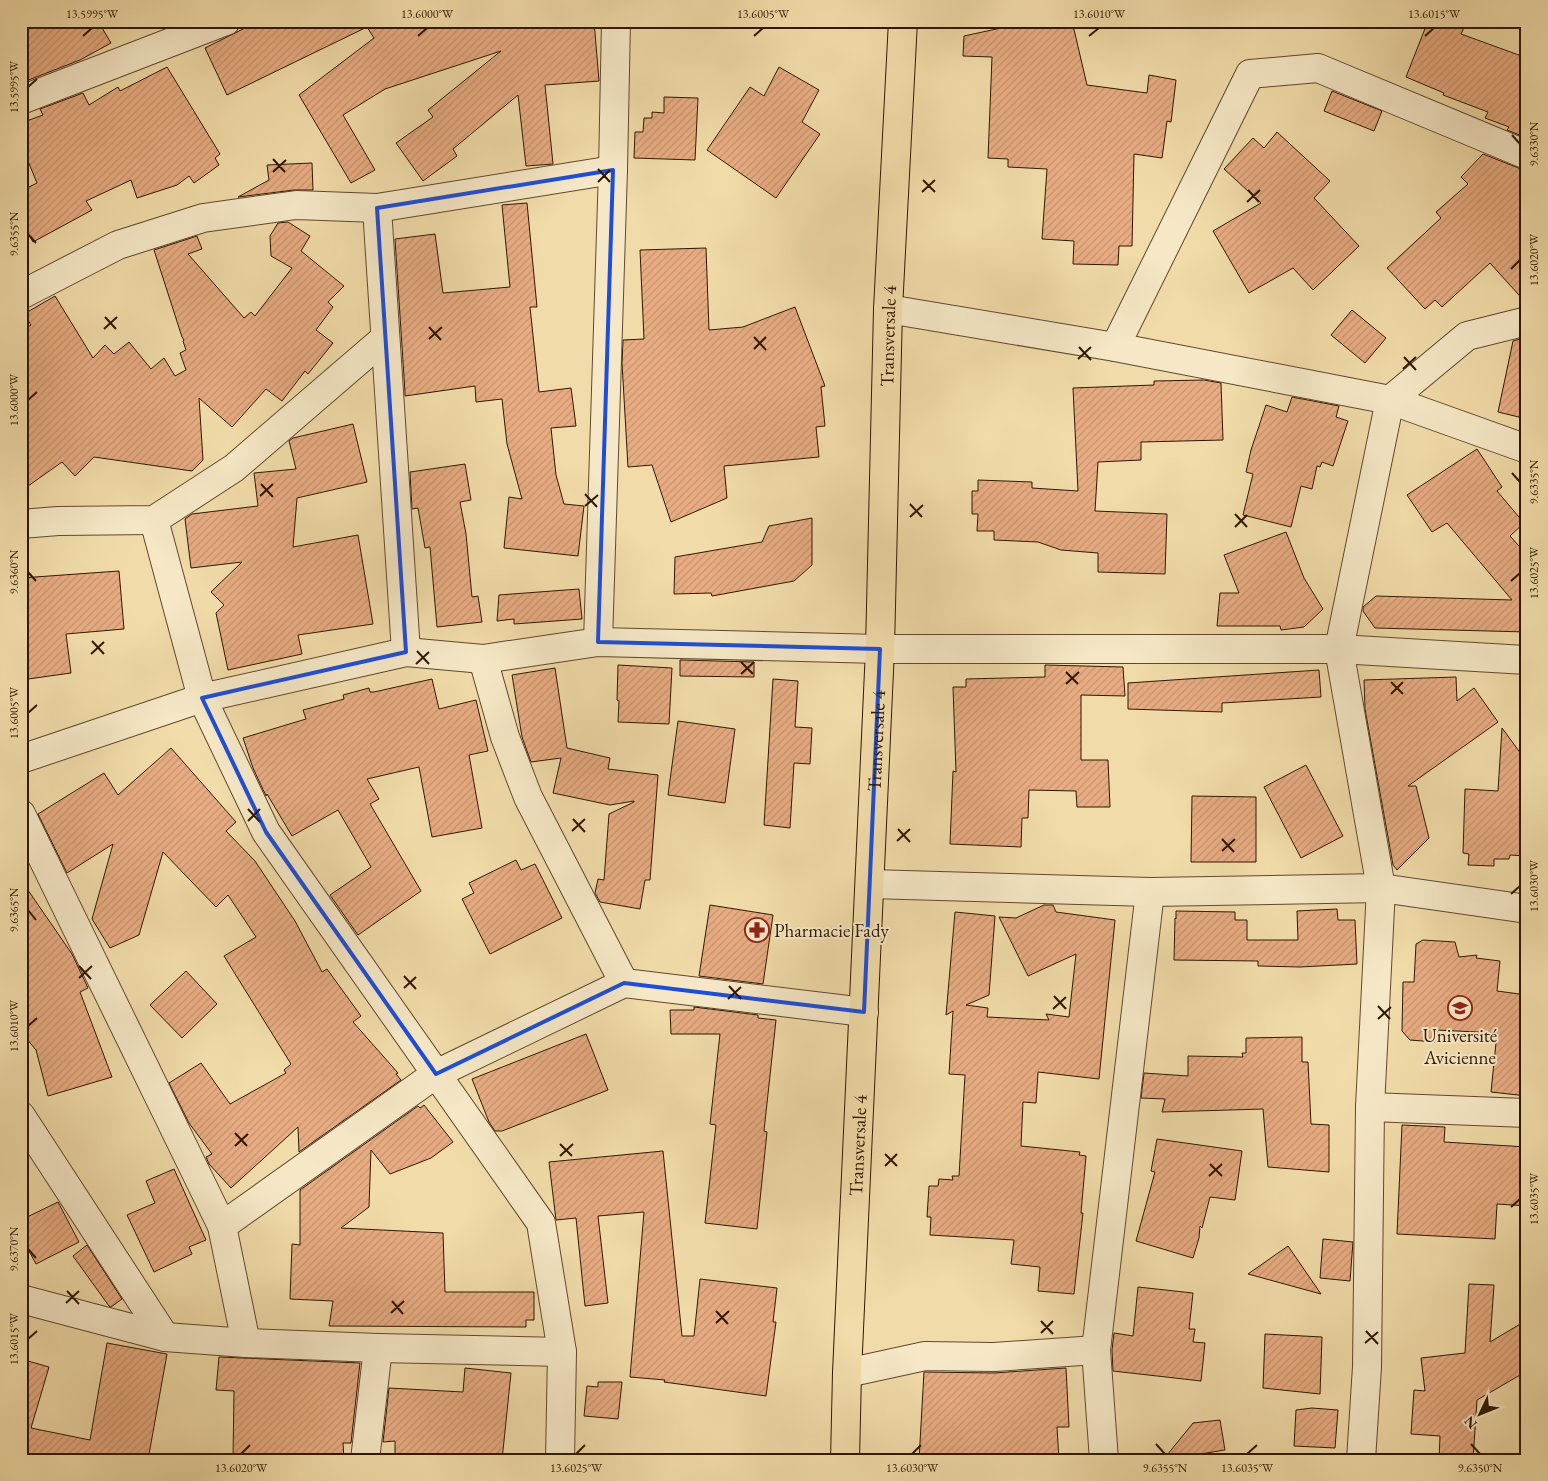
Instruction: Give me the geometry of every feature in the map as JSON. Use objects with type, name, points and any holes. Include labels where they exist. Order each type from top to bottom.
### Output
[{"type":"main road","name":"Transversale 4","points":[[845,1460],[847,1373],[880,649],[888,309],[903,21]]},
{"type":"street","points":[[598,642],[616,21]]},
{"type":"street","points":[[21,100],[214,24]]},
{"type":"street","points":[[1115,347],[1250,74],[1318,68],[1527,155]]},
{"type":"street","points":[[21,295],[118,245],[203,218],[296,205],[377,208],[613,170]]},
{"type":"street","points":[[377,208],[406,652]]},
{"type":"street","points":[[888,309],[1115,347],[1390,400],[1527,449]]},
{"type":"street","points":[[1361,1460],[1367,1367],[1370,1107],[1380,888],[1339,649],[1390,400],[1467,336],[1527,321]]},
{"type":"street","points":[[21,524],[58,521],[154,520],[234,468],[385,338]]},
{"type":"street","points":[[154,520],[202,698],[266,832],[541,1223],[562,1352],[560,1460]]},
{"type":"street","points":[[21,759],[202,698],[406,652],[483,659],[598,642],[880,649],[1339,649],[1527,660]]},
{"type":"street","points":[[483,659],[505,737],[528,797],[624,983]]},
{"type":"street","points":[[21,814],[222,1226],[246,1343]]},
{"type":"street","points":[[870,884],[1150,892],[1380,888],[1527,909]]},
{"type":"street","points":[[1104,1460],[1096,1350],[1150,892]]},
{"type":"street","points":[[222,1226],[436,1074],[624,983],[864,1012]]},
{"type":"street","points":[[1370,1107],[1527,1113]]},
{"type":"street","points":[[21,1116],[165,1337]]},
{"type":"street","points":[[21,1299],[165,1337],[246,1343],[378,1348],[562,1352]]},
{"type":"street","points":[[365,1460],[378,1348]]},
{"type":"street","points":[[847,1373],[925,1356],[994,1357],[1096,1350]]},
{"type":"highlighted area","points":[[613,170],[598,642],[880,649],[864,1012],[624,983],[436,1074],[266,832],[202,698],[406,652],[377,208]]},
{"type":"building","points":[[21,21],[98,21],[111,43],[80,60],[26,81],[21,72]]},
{"type":"building","points":[[259,21],[594,21],[599,81],[545,85],[553,164],[526,166],[518,95],[453,149],[457,156],[423,181],[396,143],[433,117],[428,110],[501,51],[385,89],[343,115],[375,170],[351,183],[299,95],[374,38],[367,27],[227,95],[205,48]]},
{"type":"building","points":[[1033,21],[1072,21],[1087,85],[1147,93],[1149,75],[1176,80],[1171,122],[1167,121],[1162,158],[1134,154],[1132,246],[1119,246],[1118,265],[1073,264],[1074,241],[1042,239],[1047,169],[1008,167],[1008,159],[988,158],[992,57],[963,56],[964,36]]},
{"type":"building","points":[[1428,21],[1467,21],[1461,34],[1527,58],[1527,138],[1507,130],[1509,127],[1485,118],[1488,112],[1443,95],[1444,93],[1406,77]]},
{"type":"building","points":[[167,67],[220,154],[215,158],[219,165],[194,183],[189,176],[177,185],[137,198],[131,180],[86,201],[92,210],[33,242],[29,235],[21,240],[21,191],[37,183],[21,144],[21,123],[43,115],[40,109],[83,93],[89,105],[118,87],[120,91]]},
{"type":"building","points":[[779,67],[819,90],[802,122],[820,134],[776,198],[707,150],[750,87],[764,96]]},
{"type":"building","points":[[1332,91],[1382,111],[1374,131],[1324,111]]},
{"type":"building","points":[[664,97],[698,98],[695,160],[634,158],[635,132],[643,132],[644,118],[652,118],[652,112],[664,113]]},
{"type":"building","points":[[1277,132],[1330,181],[1314,198],[1359,246],[1313,290],[1293,268],[1249,293],[1213,231],[1261,203],[1224,169],[1253,138],[1264,148]]},
{"type":"building","points":[[1483,154],[1527,170],[1527,304],[1490,263],[1442,307],[1435,300],[1425,309],[1387,268],[1441,218],[1436,212],[1468,184],[1461,177]]},
{"type":"building","points":[[312,163],[313,190],[294,190],[238,197],[269,180],[267,165]]},
{"type":"building","points":[[527,203],[537,307],[530,307],[539,392],[571,388],[576,426],[551,428],[556,475],[564,504],[584,506],[578,556],[504,548],[509,497],[522,499],[507,444],[502,399],[476,402],[475,386],[405,396],[395,239],[435,234],[443,293],[510,287],[502,205]]},
{"type":"building","points":[[288,222],[310,236],[301,251],[344,286],[328,302],[333,307],[316,330],[333,343],[308,374],[305,371],[282,401],[266,389],[232,427],[199,398],[203,460],[192,471],[94,457],[75,476],[62,462],[21,491],[21,331],[31,325],[24,314],[55,296],[93,358],[105,345],[114,354],[129,342],[151,369],[164,358],[175,376],[186,370],[180,353],[186,350],[154,250],[197,236],[202,249],[188,254],[244,318],[251,312],[255,316],[292,268],[271,256],[270,236],[278,223]]},
{"type":"building","points":[[706,248],[709,330],[743,327],[795,307],[825,386],[821,387],[825,426],[816,427],[819,457],[724,466],[727,498],[671,522],[652,465],[628,467],[622,363],[623,340],[644,339],[640,250]]},
{"type":"building","points":[[1352,310],[1386,338],[1365,363],[1331,335]]},
{"type":"building","points":[[1527,337],[1527,419],[1498,412],[1513,341]]},
{"type":"building","points":[[1204,380],[1221,383],[1223,440],[1141,442],[1141,460],[1098,462],[1095,511],[1167,514],[1165,574],[1098,572],[1098,553],[1061,550],[1038,542],[994,540],[994,531],[977,531],[978,514],[972,514],[972,491],[978,491],[978,480],[1032,482],[1032,488],[1078,491],[1073,388],[1154,385],[1154,381]]},
{"type":"building","points":[[1292,397],[1339,406],[1336,417],[1348,421],[1333,466],[1322,462],[1320,467],[1317,466],[1312,489],[1301,486],[1291,527],[1243,515],[1253,474],[1246,472],[1251,450],[1266,405],[1287,412]]},
{"type":"building","points":[[353,424],[367,482],[297,498],[293,547],[358,535],[373,624],[298,635],[302,654],[228,670],[216,613],[224,605],[211,592],[242,562],[191,568],[185,519],[192,514],[258,506],[254,473],[296,469],[289,441],[293,438]]},
{"type":"building","points":[[1477,449],[1502,487],[1497,491],[1524,523],[1510,536],[1527,555],[1527,632],[1375,628],[1363,611],[1363,607],[1376,596],[1512,600],[1447,523],[1432,532],[1407,495]]},
{"type":"building","points":[[465,464],[471,500],[460,502],[466,534],[472,597],[478,596],[482,622],[437,627],[430,547],[425,548],[418,508],[412,509],[410,472]]},
{"type":"building","points":[[812,518],[812,565],[794,581],[712,596],[711,593],[674,594],[675,557],[762,542],[769,526]]},
{"type":"building","points":[[1286,532],[1304,578],[1323,609],[1304,627],[1281,630],[1280,626],[1217,626],[1220,593],[1239,593],[1224,555]]},
{"type":"building","points":[[119,571],[124,629],[66,634],[71,673],[21,680],[21,578]]},
{"type":"building","points":[[579,589],[582,619],[514,624],[514,619],[497,621],[499,595]]},
{"type":"building","points":[[680,660],[754,662],[754,677],[680,676]]},
{"type":"building","points":[[618,665],[672,668],[669,724],[618,722]]},
{"type":"building","points":[[1045,665],[1123,667],[1125,696],[1081,695],[1081,760],[1108,760],[1110,807],[1077,807],[1076,791],[1029,790],[1028,818],[1022,818],[1021,847],[950,844],[953,771],[956,772],[953,687],[966,687],[966,679],[1045,677]]},
{"type":"building","points":[[555,668],[567,748],[610,758],[608,769],[658,775],[650,880],[645,880],[640,909],[600,902],[595,893],[598,879],[604,880],[609,814],[634,801],[610,805],[553,793],[561,758],[531,762],[522,737],[512,675]]},
{"type":"building","points":[[1319,670],[1321,697],[1222,703],[1222,712],[1128,709],[1128,683]]},
{"type":"building","points":[[1456,677],[1457,701],[1474,688],[1498,722],[1408,786],[1416,786],[1429,838],[1397,870],[1393,865],[1365,709],[1364,680]]},
{"type":"building","points":[[432,679],[439,709],[476,700],[488,751],[469,755],[482,828],[432,837],[419,767],[367,779],[379,799],[370,804],[421,891],[358,935],[330,895],[371,867],[338,810],[292,836],[267,794],[266,796],[253,768],[243,738],[306,719],[303,710],[344,699],[343,695],[369,688],[370,692],[374,692]]},
{"type":"building","points":[[773,679],[798,681],[795,727],[812,728],[810,764],[794,763],[790,828],[764,825]]},
{"type":"building","points":[[678,721],[735,729],[725,803],[668,795]]},
{"type":"building","points":[[1502,728],[1527,762],[1527,856],[1510,855],[1509,859],[1494,859],[1494,866],[1468,865],[1469,854],[1463,853],[1465,789],[1498,791]]},
{"type":"building","points":[[171,748],[236,822],[226,831],[255,861],[295,921],[322,972],[327,969],[361,1016],[353,1022],[398,1073],[396,1074],[401,1080],[299,1152],[298,1127],[231,1188],[209,1164],[206,1157],[212,1154],[189,1123],[169,1083],[201,1063],[230,1104],[286,1073],[284,1070],[291,1064],[224,956],[256,937],[228,895],[216,907],[163,852],[139,935],[110,948],[92,919],[113,844],[67,873],[38,814],[104,773],[118,795]]},
{"type":"building","points":[[1306,765],[1343,836],[1301,858],[1264,787]]},
{"type":"building","points":[[1192,796],[1256,797],[1256,862],[1191,862]]},
{"type":"building","points":[[516,860],[521,870],[535,864],[562,918],[490,954],[462,899],[474,893],[469,883]]},
{"type":"building","points":[[21,880],[72,954],[88,988],[80,992],[112,1077],[48,1096],[36,1050],[21,1032]]},
{"type":"building","points":[[710,905],[773,915],[763,984],[699,976]]},
{"type":"building","points":[[1044,905],[1053,905],[1056,912],[1115,920],[1099,1079],[1038,1072],[1036,1103],[1023,1102],[1021,1146],[1080,1152],[1079,1155],[1086,1156],[1081,1213],[1083,1213],[1074,1294],[1038,1291],[1040,1267],[1011,1264],[1014,1240],[930,1235],[931,1217],[927,1217],[929,1186],[938,1186],[939,1179],[953,1180],[952,1176],[959,1176],[965,1075],[949,1074],[953,1011],[946,1015],[955,912],[995,916],[989,995],[966,1005],[988,1008],[987,1017],[1049,1020],[1046,1014],[1069,1017],[1076,954],[1028,976],[999,917],[1016,918]]},
{"type":"building","points":[[1337,909],[1338,920],[1355,920],[1357,964],[1300,967],[1258,966],[1258,961],[1174,960],[1176,911],[1235,912],[1235,920],[1247,920],[1247,940],[1298,940],[1297,911]]},
{"type":"building","points":[[1423,940],[1455,942],[1459,957],[1477,955],[1476,958],[1500,961],[1497,991],[1527,995],[1527,1096],[1491,1092],[1497,1033],[1437,1030],[1435,1042],[1410,1040],[1402,1031],[1403,982],[1414,982],[1416,944]]},
{"type":"building","points":[[186,971],[217,1004],[182,1038],[150,1005]]},
{"type":"building","points":[[694,1007],[758,1015],[758,1018],[776,1020],[764,1131],[767,1132],[757,1229],[705,1223],[716,1125],[710,1124],[720,1034],[671,1034],[670,1010],[694,1010]]},
{"type":"building","points":[[586,1034],[608,1090],[502,1131],[495,1131],[489,1122],[472,1079]]},
{"type":"building","points":[[1302,1037],[1302,1062],[1308,1062],[1311,1124],[1329,1125],[1329,1172],[1268,1167],[1263,1109],[1162,1112],[1165,1099],[1141,1098],[1144,1073],[1188,1076],[1188,1056],[1243,1057],[1242,1053],[1246,1053],[1246,1038]]},
{"type":"building","points":[[424,1105],[453,1142],[431,1158],[390,1174],[371,1150],[369,1207],[341,1228],[443,1233],[445,1292],[534,1292],[534,1320],[526,1320],[526,1327],[329,1326],[333,1301],[290,1299],[292,1244],[300,1245],[300,1190],[418,1106],[420,1108]]},
{"type":"building","points":[[1402,1125],[1445,1127],[1444,1142],[1527,1147],[1527,1206],[1497,1204],[1495,1239],[1397,1234]]},
{"type":"building","points":[[1157,1139],[1242,1151],[1235,1200],[1210,1197],[1202,1228],[1200,1226],[1199,1238],[1193,1258],[1136,1241],[1155,1172],[1151,1171]]},
{"type":"building","points":[[663,1151],[682,1336],[694,1336],[700,1279],[777,1288],[773,1322],[776,1322],[766,1396],[664,1382],[665,1380],[630,1377],[644,1212],[598,1216],[608,1303],[585,1306],[576,1218],[556,1220],[549,1162]]},
{"type":"building","points":[[174,1169],[206,1240],[189,1247],[192,1254],[154,1272],[127,1215],[155,1203],[146,1181]]},
{"type":"building","points":[[58,1202],[79,1242],[36,1264],[21,1236],[21,1220]]},
{"type":"building","points":[[1323,1239],[1353,1242],[1350,1281],[1320,1278]]},
{"type":"building","points":[[87,1245],[122,1299],[111,1307],[73,1256]]},
{"type":"building","points":[[1288,1246],[1321,1294],[1248,1274]]},
{"type":"building","points":[[1469,1284],[1494,1285],[1490,1342],[1527,1320],[1527,1371],[1477,1400],[1473,1460],[1439,1460],[1440,1436],[1411,1434],[1414,1390],[1425,1391],[1421,1358],[1465,1353]]},
{"type":"building","points":[[1138,1287],[1193,1293],[1189,1329],[1195,1329],[1193,1342],[1205,1343],[1201,1381],[1113,1371],[1112,1350],[1114,1333],[1133,1336]]},
{"type":"building","points":[[1265,1334],[1322,1337],[1320,1394],[1263,1388]]},
{"type":"building","points":[[107,1343],[167,1354],[148,1460],[23,1460],[27,1441],[21,1440],[21,1359],[49,1367],[31,1428],[90,1440]]},
{"type":"building","points":[[219,1357],[360,1363],[351,1443],[343,1443],[344,1460],[233,1460],[234,1391],[216,1390]]},
{"type":"building","points":[[465,1368],[511,1373],[502,1460],[395,1460],[395,1441],[383,1442],[389,1388],[463,1392]]},
{"type":"building","points":[[1066,1368],[1069,1427],[1057,1427],[1059,1460],[999,1460],[999,1457],[948,1454],[948,1460],[919,1460],[924,1372],[994,1373]]},
{"type":"building","points":[[598,1382],[622,1382],[618,1419],[584,1416],[587,1386],[598,1387]]},
{"type":"building","points":[[1312,1408],[1338,1410],[1335,1448],[1294,1446],[1296,1410]]},
{"type":"building","points":[[1220,1420],[1225,1450],[1163,1460],[1193,1423]]},
{"type":"place","name":"Pharmacie Fady","points":[[757,930]]},
{"type":"place","name":"Université Avicienne","points":[[1460,1008]]}]
